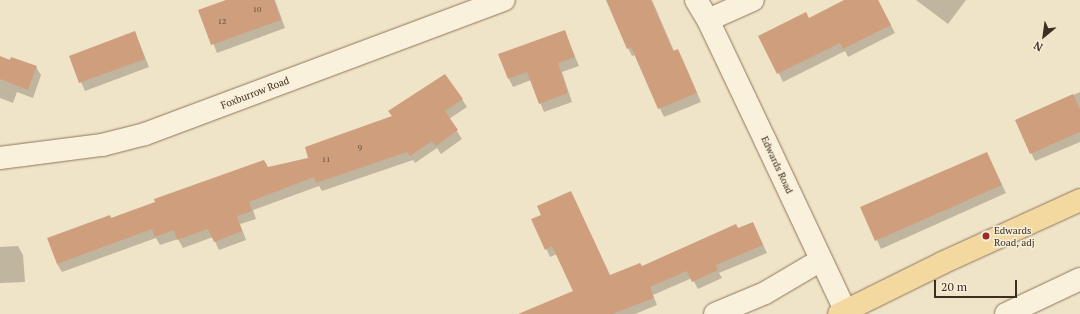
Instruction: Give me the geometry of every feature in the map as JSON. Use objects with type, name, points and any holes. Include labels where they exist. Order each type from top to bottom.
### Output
[{"type":"main road","points":[[838,313],[942,263],[1080,200]]},
{"type":"street","name":"Foxburrow Road","points":[[0,158],[102,145],[145,134],[504,0]]},
{"type":"street","name":"Edwards Road","points":[[696,0],[708,20],[821,260],[838,313]]},
{"type":"street","points":[[708,20],[753,0]]},
{"type":"street","points":[[715,314],[765,293],[821,260]]},
{"type":"street","points":[[1006,314],[1080,279]]},
{"type":"building","points":[[226,0],[274,0],[281,20],[211,45],[198,10]]},
{"type":"building","points":[[606,0],[651,0],[673,51],[678,49],[697,93],[658,109],[631,47],[627,49]]},
{"type":"building","points":[[844,0],[878,0],[891,25],[843,49],[840,43],[777,74],[758,36],[806,12],[809,18]]},
{"type":"building","points":[[565,30],[575,57],[558,63],[568,93],[539,104],[527,72],[508,79],[498,54]]},
{"type":"building","points":[[135,31],[145,59],[79,83],[69,56]]},
{"type":"building","points":[[0,56],[10,60],[11,57],[37,66],[28,90],[0,79]]},
{"type":"building","points":[[445,74],[463,99],[445,111],[458,130],[436,146],[432,141],[410,156],[407,152],[316,183],[314,177],[249,202],[252,211],[237,216],[242,231],[214,242],[208,229],[177,240],[174,230],[155,237],[152,229],[57,264],[47,238],[110,215],[111,218],[155,202],[154,199],[264,160],[268,167],[308,158],[305,147],[392,116],[388,111]]},
{"type":"building","points":[[1073,94],[1080,109],[1080,132],[1030,154],[1015,120]]},
{"type":"building","points":[[987,152],[1002,185],[875,241],[860,207]]},
{"type":"building","points":[[571,191],[610,275],[640,263],[642,266],[736,224],[738,228],[753,222],[763,245],[716,265],[718,270],[692,282],[687,271],[650,287],[654,298],[612,314],[518,314],[573,291],[552,246],[545,250],[531,219],[541,215],[537,206]]},
{"type":"place","name":"Edwards Road, adj","points":[[986,236]]}]
